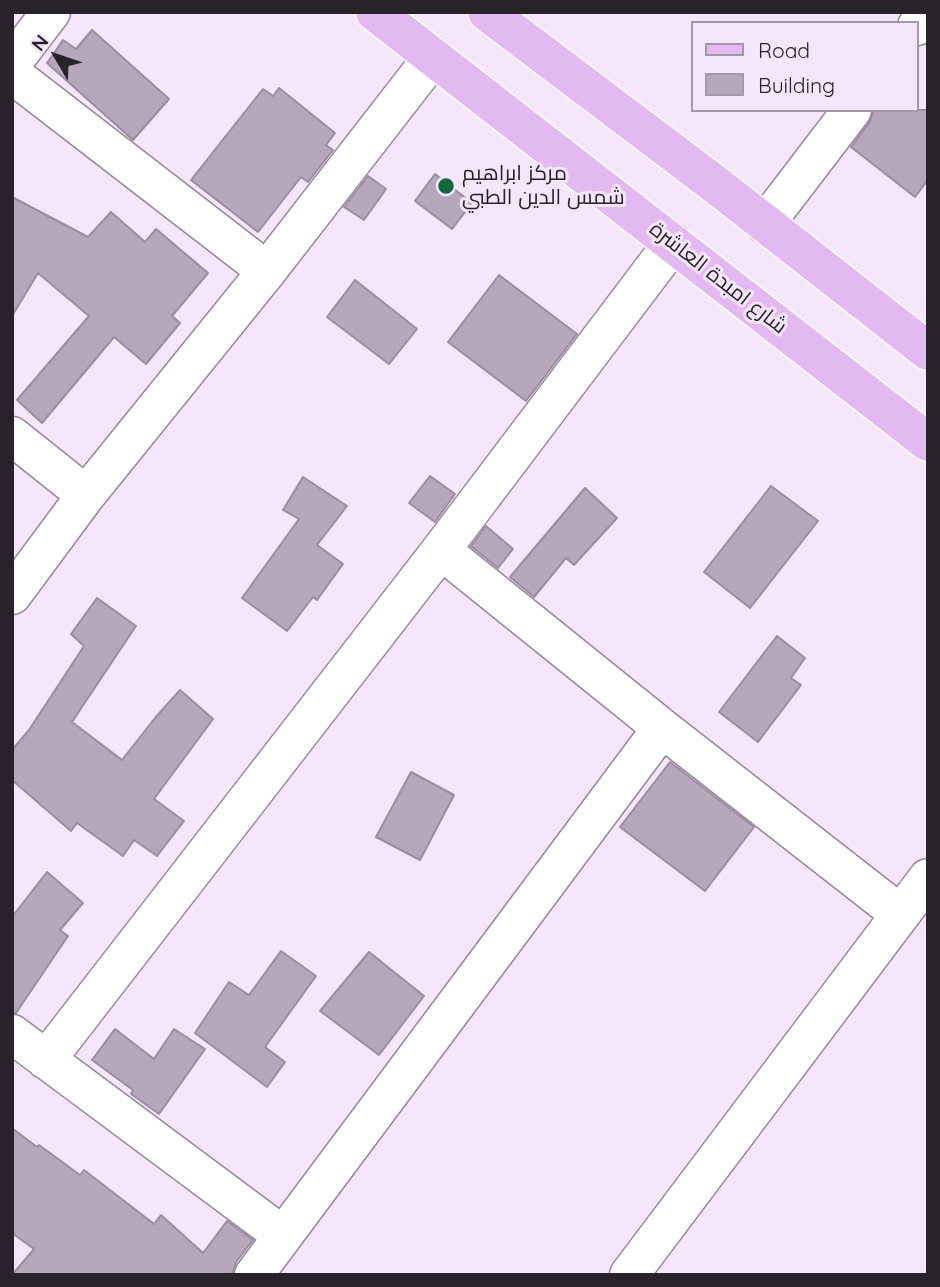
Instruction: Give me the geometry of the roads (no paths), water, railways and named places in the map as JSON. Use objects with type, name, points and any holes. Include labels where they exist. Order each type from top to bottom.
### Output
[{"type":"main road","name":"شارع امبدة العاشرة","points":[[375,12],[928,442]]},
{"type":"main road","points":[[487,12],[765,223],[928,351]]},
{"type":"street","points":[[12,63],[51,12]]},
{"type":"street","points":[[12,595],[86,495],[267,271],[433,57]]},
{"type":"street","points":[[12,74],[267,271]]},
{"type":"street","points":[[765,223],[850,112]]},
{"type":"street","points":[[46,1060],[441,550],[673,243]]},
{"type":"street","points":[[12,436],[86,495]]},
{"type":"street","points":[[441,550],[900,914]]},
{"type":"street","points":[[254,1275],[662,727]]},
{"type":"street","points":[[629,1275],[928,878]]},
{"type":"street","points":[[12,1034],[282,1235]]},
{"type":"place","name":"مركز ابراهيم شمس الدين الطبي","points":[[446,186]]}]
